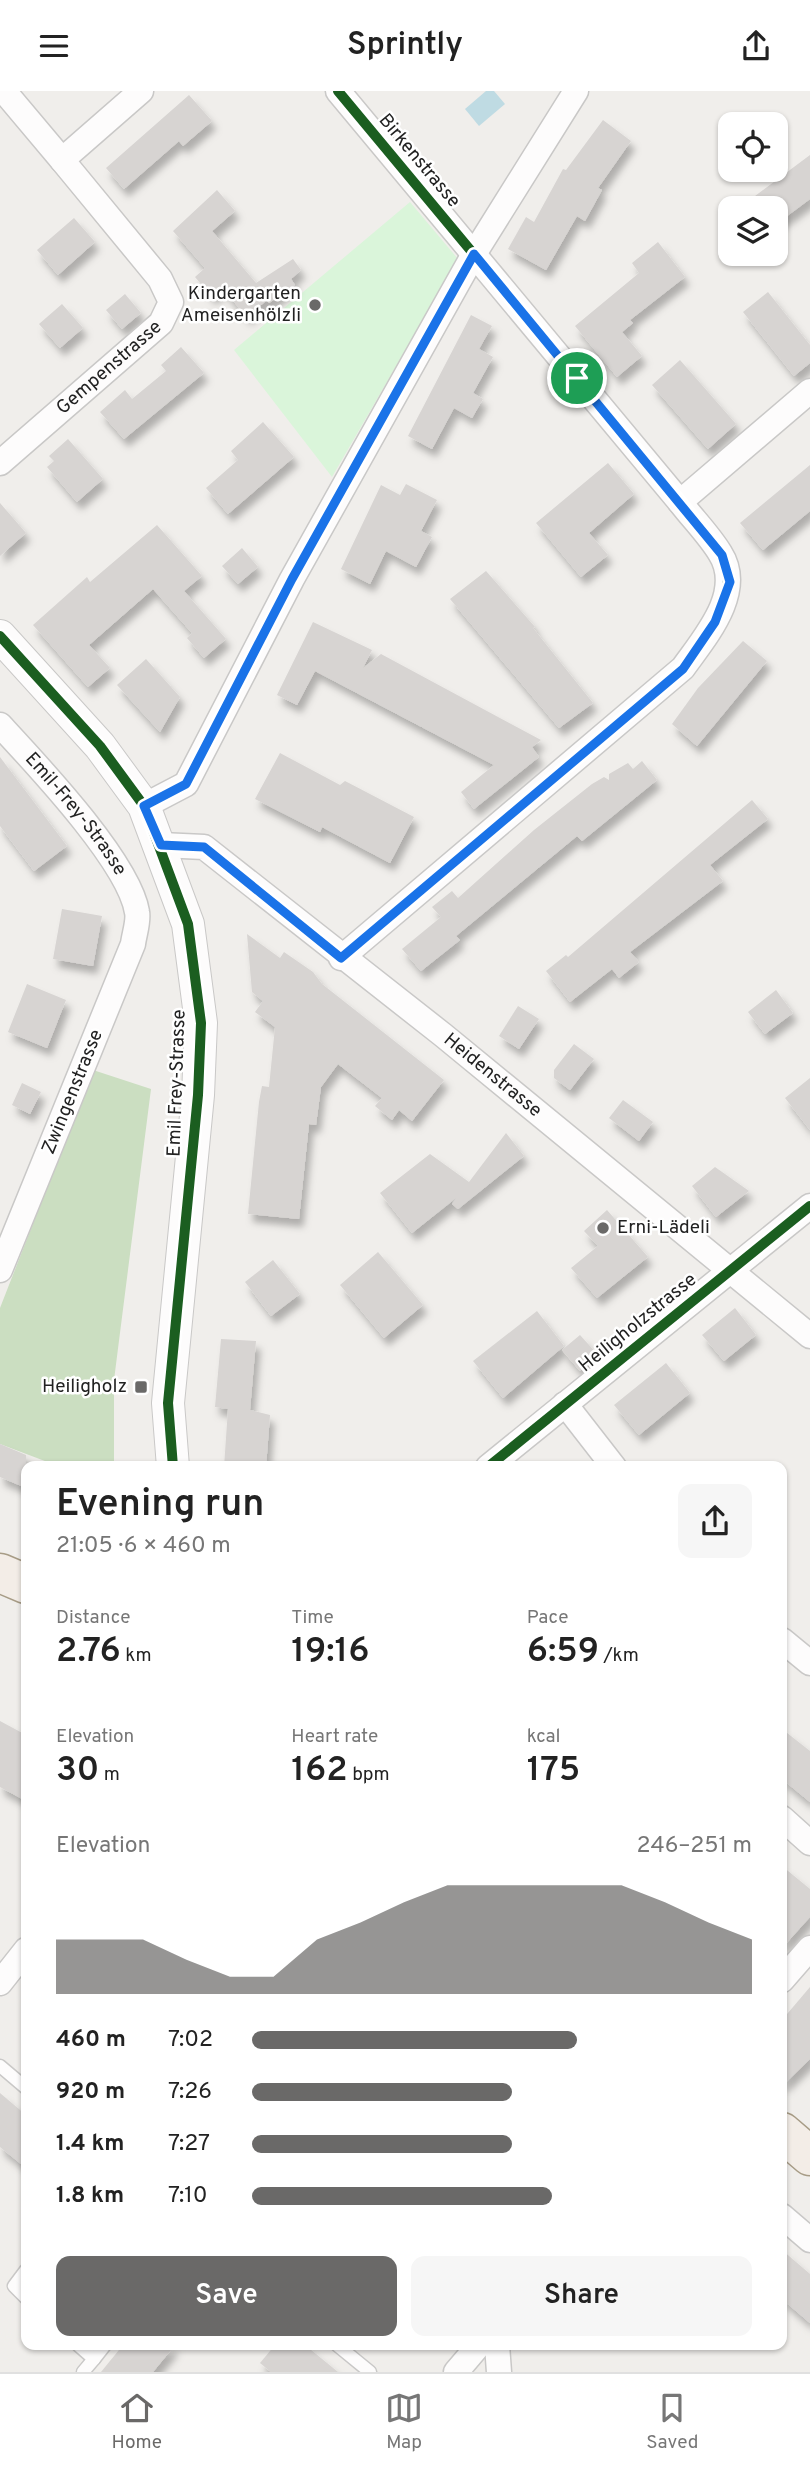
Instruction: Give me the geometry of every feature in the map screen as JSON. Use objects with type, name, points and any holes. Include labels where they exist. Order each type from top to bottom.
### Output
[{"type":"main road","points":[[0,1573],[21,1582]]},
{"type":"main road","points":[[787,2136],[810,2157]]},
{"type":"street","points":[[4,91],[62,160],[141,91]]},
{"type":"street","name":"Birkenstrasse","points":[[338,91],[680,502],[722,555],[730,582],[715,622],[683,669],[341,958]]},
{"type":"street","points":[[144,806],[186,784],[292,579],[474,254],[576,91]]},
{"type":"street","name":"Gempenstrasse","points":[[0,463],[161,323],[171,302],[160,279],[62,160]]},
{"type":"street","points":[[680,502],[810,391]]},
{"type":"street","name":"Emil Frey-Strasse","points":[[0,636],[100,746],[144,806],[161,845],[188,924],[201,1023],[198,1095],[168,1402],[173,1461]]},
{"type":"street","name":"Emil-Frey-Strasse","points":[[0,725],[82,818],[121,874],[138,912]]},
{"type":"street","name":"Heidenstrasse","points":[[161,845],[204,847],[341,958],[443,1035],[810,1336]]},
{"type":"street","name":"Zwingenstrasse","points":[[0,1270],[133,944],[138,912]]},
{"type":"street","name":"Heiligholzstrasse","points":[[495,1461],[810,1206]]},
{"type":"street","points":[[565,1404],[609,1461]]},
{"type":"street","points":[[787,1644],[810,1663]]},
{"type":"street","points":[[787,1822],[810,1843]]},
{"type":"street","points":[[787,1974],[810,1948]]},
{"type":"street","points":[[0,1983],[21,1956]]},
{"type":"street","points":[[787,2220],[810,2240]]},
{"type":"street","points":[[456,2372],[474,2350]]},
{"type":"street","points":[[497,2350],[499,2372]]},
{"type":"lane","points":[[0,2066],[21,2084]]},
{"type":"lane","points":[[21,2277],[14,2286],[21,2293]]},
{"type":"lane","points":[[84,2350],[94,2359]]},
{"type":"lane","points":[[83,2372],[101,2350]]},
{"type":"lane","points":[[343,2350],[370,2372]]},
{"type":"green space","points":[[410,202],[458,259],[332,477],[234,350]]},
{"type":"green space","points":[[93,1070],[151,1089],[114,1380],[114,1461],[45,1461],[0,1444],[0,1308]]},
{"type":"water","points":[[486,91],[494,91],[505,104],[479,126],[465,109]]},
{"type":"building","points":[[189,95],[212,121],[183,146],[179,141],[124,189],[106,168]]},
{"type":"building","points":[[603,120],[631,141],[598,188],[602,190],[585,221],[577,216],[546,270],[508,249],[526,217],[534,222],[563,169],[566,170]]},
{"type":"building","points":[[810,155],[810,199],[788,215],[788,196],[755,196],[774,182],[788,182],[788,171]]},
{"type":"building","points":[[217,190],[235,211],[212,231],[256,283],[293,259],[301,270],[291,279],[295,285],[269,303],[267,300],[247,317],[222,288],[212,297],[195,277],[205,268],[173,231]]},
{"type":"building","points":[[74,218],[95,242],[58,275],[37,250]]},
{"type":"building","points":[[658,242],[685,277],[630,320],[633,323],[622,332],[642,356],[617,377],[575,326],[639,273],[632,263]]},
{"type":"building","points":[[768,292],[810,345],[810,363],[794,376],[743,312]]},
{"type":"building","points":[[125,294],[141,313],[122,329],[106,310]]},
{"type":"building","points":[[62,304],[83,328],[60,348],[39,324]]},
{"type":"building","points":[[471,315],[492,326],[479,349],[493,357],[473,393],[483,399],[472,418],[454,408],[432,449],[408,436]]},
{"type":"building","points":[[181,347],[204,373],[124,439],[100,412],[125,390],[132,399],[166,371],[161,365]]},
{"type":"building","points":[[680,360],[736,424],[708,449],[652,385]]},
{"type":"building","points":[[263,422],[294,457],[228,514],[206,488],[238,460],[231,451]]},
{"type":"building","points":[[68,439],[103,479],[77,502],[47,467],[54,461],[49,456]]},
{"type":"building","points":[[608,463],[634,494],[589,533],[608,555],[581,577],[536,523]]},
{"type":"building","points":[[810,465],[810,511],[763,550],[740,523]]},
{"type":"building","points":[[406,484],[437,500],[421,531],[432,537],[416,567],[386,551],[370,584],[341,569],[381,485],[400,495]]},
{"type":"building","points":[[0,503],[26,533],[0,556]]},
{"type":"building","points":[[157,525],[202,576],[184,591],[226,639],[204,658],[187,638],[192,633],[153,589],[89,645],[110,668],[88,687],[33,625],[87,577],[90,582]]},
{"type":"building","points":[[242,548],[258,567],[238,584],[222,566]]},
{"type":"building","points":[[486,571],[535,627],[533,628],[593,703],[559,728],[450,599]]},
{"type":"building","points":[[313,622],[372,650],[363,668],[381,654],[541,740],[532,747],[539,757],[474,809],[461,792],[494,765],[315,671],[297,705],[277,695]]},
{"type":"building","points":[[743,641],[767,661],[697,746],[672,724],[698,688]]},
{"type":"building","points":[[146,659],[180,697],[160,732],[117,685]]},
{"type":"building","points":[[280,753],[340,785],[345,781],[414,817],[390,863],[322,827],[320,832],[255,799]]},
{"type":"building","points":[[0,757],[67,846],[34,871],[0,826]]},
{"type":"building","points":[[642,761],[657,780],[582,841],[577,836],[456,936],[460,940],[421,971],[402,949],[441,917],[432,907],[452,891],[458,898],[534,830],[592,784],[604,777],[609,780],[609,774],[628,763],[633,769]]},
{"type":"building","points":[[752,800],[768,819],[710,865],[723,881],[630,952],[639,962],[619,978],[612,969],[570,1002],[546,971],[566,955],[568,957]]},
{"type":"building","points":[[62,909],[102,916],[93,966],[53,959]]},
{"type":"building","points":[[247,934],[280,958],[284,952],[313,972],[322,984],[444,1080],[412,1121],[399,1110],[392,1120],[375,1106],[382,1098],[338,1064],[321,1087],[316,1125],[309,1124],[299,1219],[248,1214],[259,1102],[262,1086],[269,1087],[275,1027],[255,1012],[263,1001],[252,992]]},
{"type":"building","points":[[27,984],[66,1000],[47,1048],[8,1032]]},
{"type":"building","points":[[776,990],[793,1013],[765,1034],[748,1012]]},
{"type":"building","points":[[518,1006],[539,1019],[519,1049],[499,1036]]},
{"type":"building","points":[[574,1044],[594,1059],[570,1090],[554,1078],[554,1070]]},
{"type":"building","points":[[810,1078],[810,1130],[785,1098]]},
{"type":"building","points":[[22,1083],[41,1092],[30,1114],[12,1105]]},
{"type":"building","points":[[623,1100],[653,1122],[639,1141],[609,1118]]},
{"type":"building","points":[[506,1133],[524,1156],[458,1209],[452,1204],[456,1198],[412,1233],[380,1193],[430,1154],[469,1182]]},
{"type":"building","points":[[715,1167],[749,1191],[716,1217],[692,1186]]},
{"type":"building","points":[[607,1210],[648,1257],[597,1298],[571,1268],[598,1246],[584,1231]]},
{"type":"building","points":[[378,1252],[423,1305],[384,1338],[340,1285]]},
{"type":"building","points":[[273,1260],[300,1294],[271,1316],[245,1282]]},
{"type":"building","points":[[735,1308],[756,1335],[724,1361],[702,1335]]},
{"type":"building","points":[[537,1311],[564,1346],[503,1398],[473,1361]]},
{"type":"building","points":[[580,1335],[598,1355],[580,1371],[562,1350]]},
{"type":"building","points":[[221,1339],[256,1341],[250,1410],[270,1415],[266,1461],[224,1461],[228,1409],[215,1407]]},
{"type":"building","points":[[666,1363],[690,1393],[639,1435],[614,1405]]},
{"type":"building","points":[[0,1444],[26,1455],[26,1461],[21,1461],[21,1486],[0,1477]]},
{"type":"building","points":[[0,1721],[21,1732],[21,1798],[0,1787]]},
{"type":"building","points":[[787,1733],[810,1751],[810,1802],[787,1783]]},
{"type":"building","points":[[787,1870],[810,1889],[810,1917],[787,1942]]},
{"type":"building","points":[[810,1987],[810,2059],[787,2081],[787,2014]]},
{"type":"building","points":[[0,2093],[21,2111],[21,2164],[0,2147]]},
{"type":"building","points":[[787,2254],[810,2274],[810,2323],[787,2303]]},
{"type":"building","points":[[119,2350],[171,2350],[153,2372],[101,2372]]},
{"type":"building","points":[[271,2350],[311,2350],[338,2372],[271,2372],[260,2363]]},
{"type":"cycle path","points":[[338,91],[706,533],[720,553],[728,583],[719,614],[683,668],[341,958]]},
{"type":"cycle path","points":[[0,636],[100,746],[144,806],[188,924],[201,1023],[198,1095],[168,1403],[173,1461]]},
{"type":"cycle path","points":[[495,1461],[810,1206]]},
{"type":"place","name":"Kindergarten Ameisenhölzli","points":[[315,305]]},
{"type":"place","name":"Erni-Lädeli","points":[[603,1228]]},
{"type":"place","name":"Heiligholz","points":[[141,1387]]},
{"type":"route","points":[[474,254],[577,378],[722,555],[730,582],[715,622],[683,669],[341,958],[204,847],[161,845],[144,806],[186,784],[292,579],[474,254]]}]
